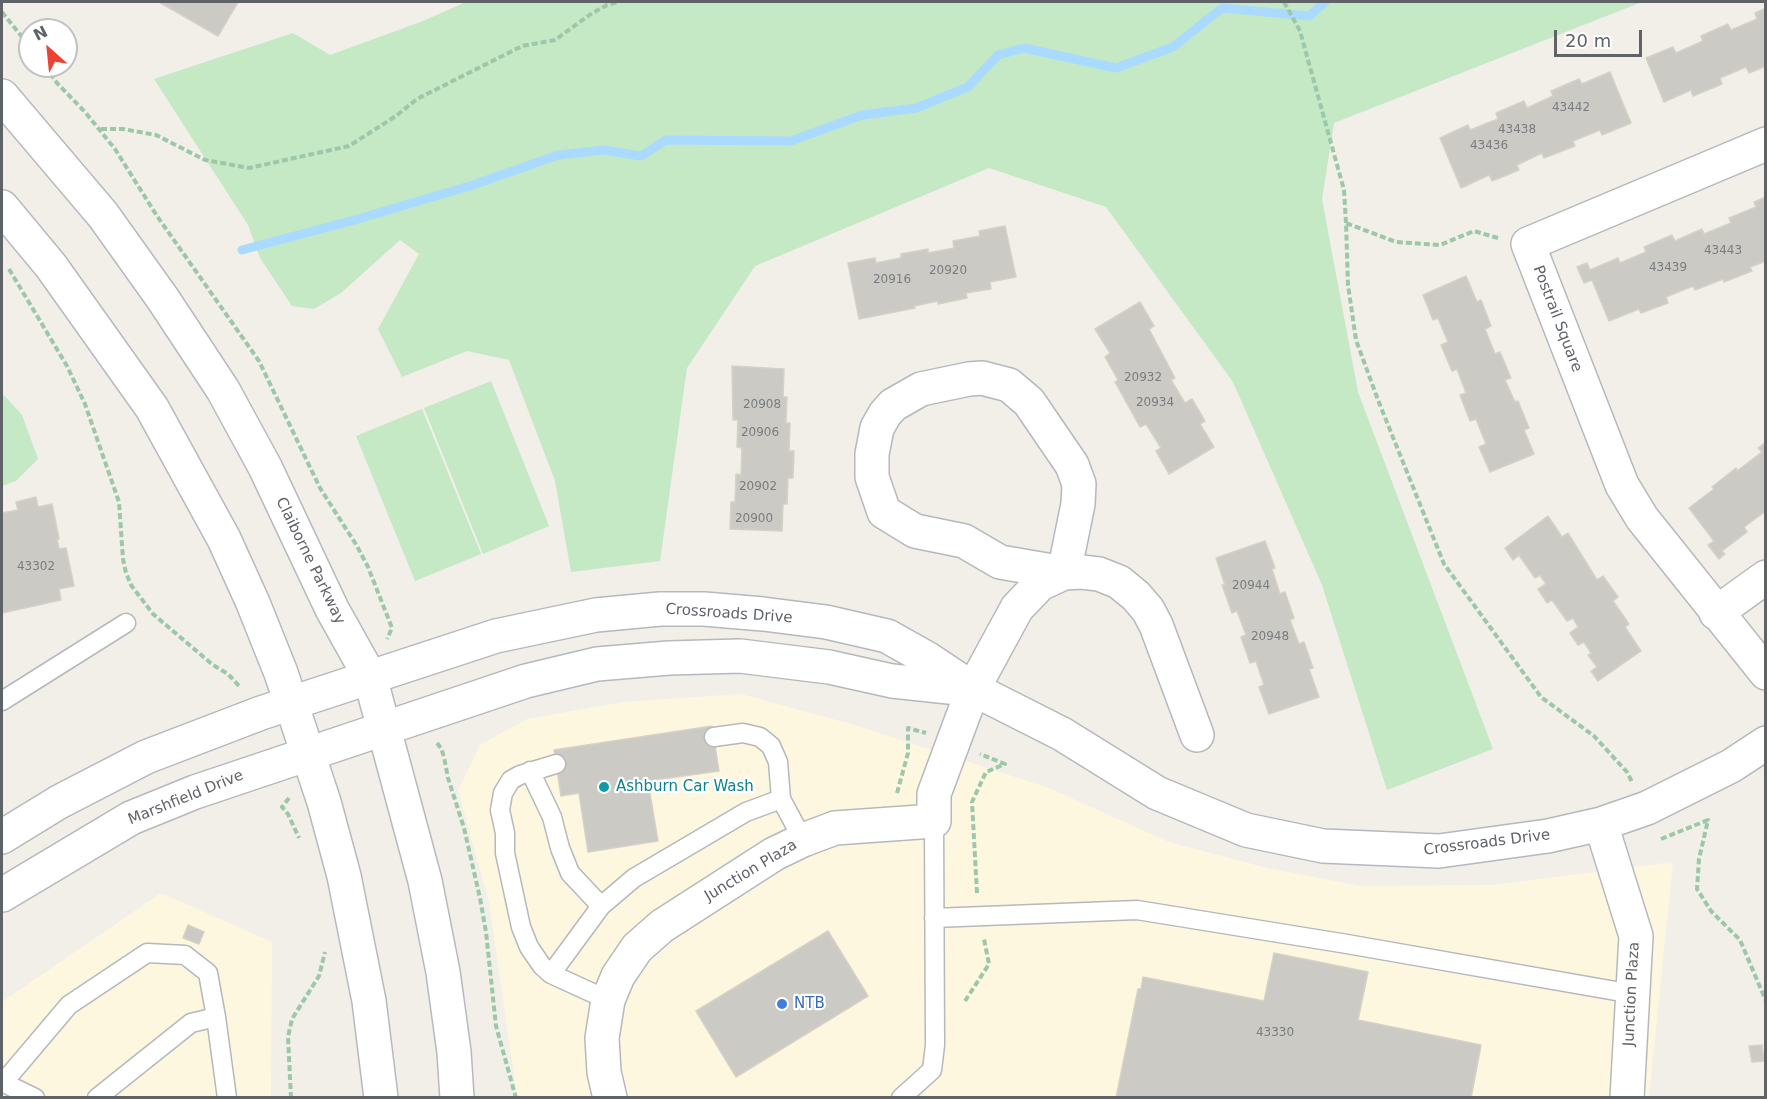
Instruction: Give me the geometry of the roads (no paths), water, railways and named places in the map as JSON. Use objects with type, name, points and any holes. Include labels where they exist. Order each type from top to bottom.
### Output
[{"type":"street","name":"Claiborne Parkway","points":[[2,96],[103,215],[163,298],[223,390],[265,467],[332,609],[370,677],[425,880],[443,972],[454,1052],[457,1098]]},
{"type":"street","name":"Postrail Square","points":[[1766,144],[1528,244],[1622,484],[1642,518],[1766,673]]},
{"type":"street","points":[[2,207],[51,266],[152,408],[224,539],[253,603],[281,673],[276,708],[294,758],[324,802],[344,876],[369,1001],[381,1098]]},
{"type":"street","points":[[1064,573],[1078,504],[1079,484],[1072,465],[1029,402],[1009,385],[982,378],[921,389],[893,405],[877,428],[872,454],[872,477],[884,512],[915,531],[964,541],[1000,562],[1064,573],[1099,574],[1119,582],[1136,596],[1148,610],[1156,625],[1197,735]]},
{"type":"street","points":[[934,821],[934,794],[973,689],[1017,608],[1040,584],[1064,573]]},
{"type":"street","points":[[1716,613],[1766,577]]},
{"type":"street","name":"Crossroads Drive","points":[[370,677],[496,636],[596,615],[660,609],[704,609],[826,622],[887,636],[928,659],[973,689],[1062,734],[1157,793],[1246,830],[1323,846],[1439,851],[1548,836],[1601,824],[1647,808],[1731,766],[1766,743]]},
{"type":"street","name":"Crossroads Drive","points":[[385,729],[526,681],[597,664],[669,658],[740,656],[829,667],[892,681],[973,689]]},
{"type":"street","points":[[2,837],[59,802],[146,757],[276,708],[370,677]]},
{"type":"street","name":"Marshfield Drive","points":[[2,895],[131,818],[195,792],[385,729]]},
{"type":"street","name":"Junction Plaza","points":[[610,1098],[604,1072],[602,1038],[608,1000],[618,976],[637,948],[662,926],[774,854],[803,840],[835,828],[934,821]]},
{"type":"street","name":"Junction Plaza","points":[[1601,824],[1636,936],[1627,1098]]},
{"type":"lane","points":[[2,701],[126,623]]},
{"type":"lane","points":[[714,737],[743,733],[760,737],[771,746],[778,762],[781,799],[803,840]]},
{"type":"lane","points":[[556,764],[530,771],[511,780],[503,793],[500,810],[505,833],[505,853],[521,927],[529,947],[542,966],[551,974],[608,1000]]},
{"type":"lane","points":[[530,771],[552,817],[560,848],[570,873],[602,906]]},
{"type":"lane","points":[[551,974],[602,906],[634,878],[746,812],[781,799]]},
{"type":"lane","points":[[901,1098],[932,1070],[935,1045],[934,821]]},
{"type":"lane","points":[[934,918],[1137,910],[1633,994]]},
{"type":"lane","points":[[35,1098],[2,1083],[69,1005],[147,953],[184,955],[208,973],[227,1098]]},
{"type":"lane","points":[[97,1098],[191,1023],[216,1017]]},
{"type":"waterway","points":[[242,250],[473,185],[558,155],[604,150],[641,156],[666,140],[791,141],[862,115],[916,108],[968,87],[998,55],[1024,48],[1116,68],[1173,47],[1222,8],[1309,16],[1325,2]]},
{"type":"place","name":"Ashburn Car Wash","points":[[604,787]]},
{"type":"place","name":"NTB","points":[[782,1004]]}]
